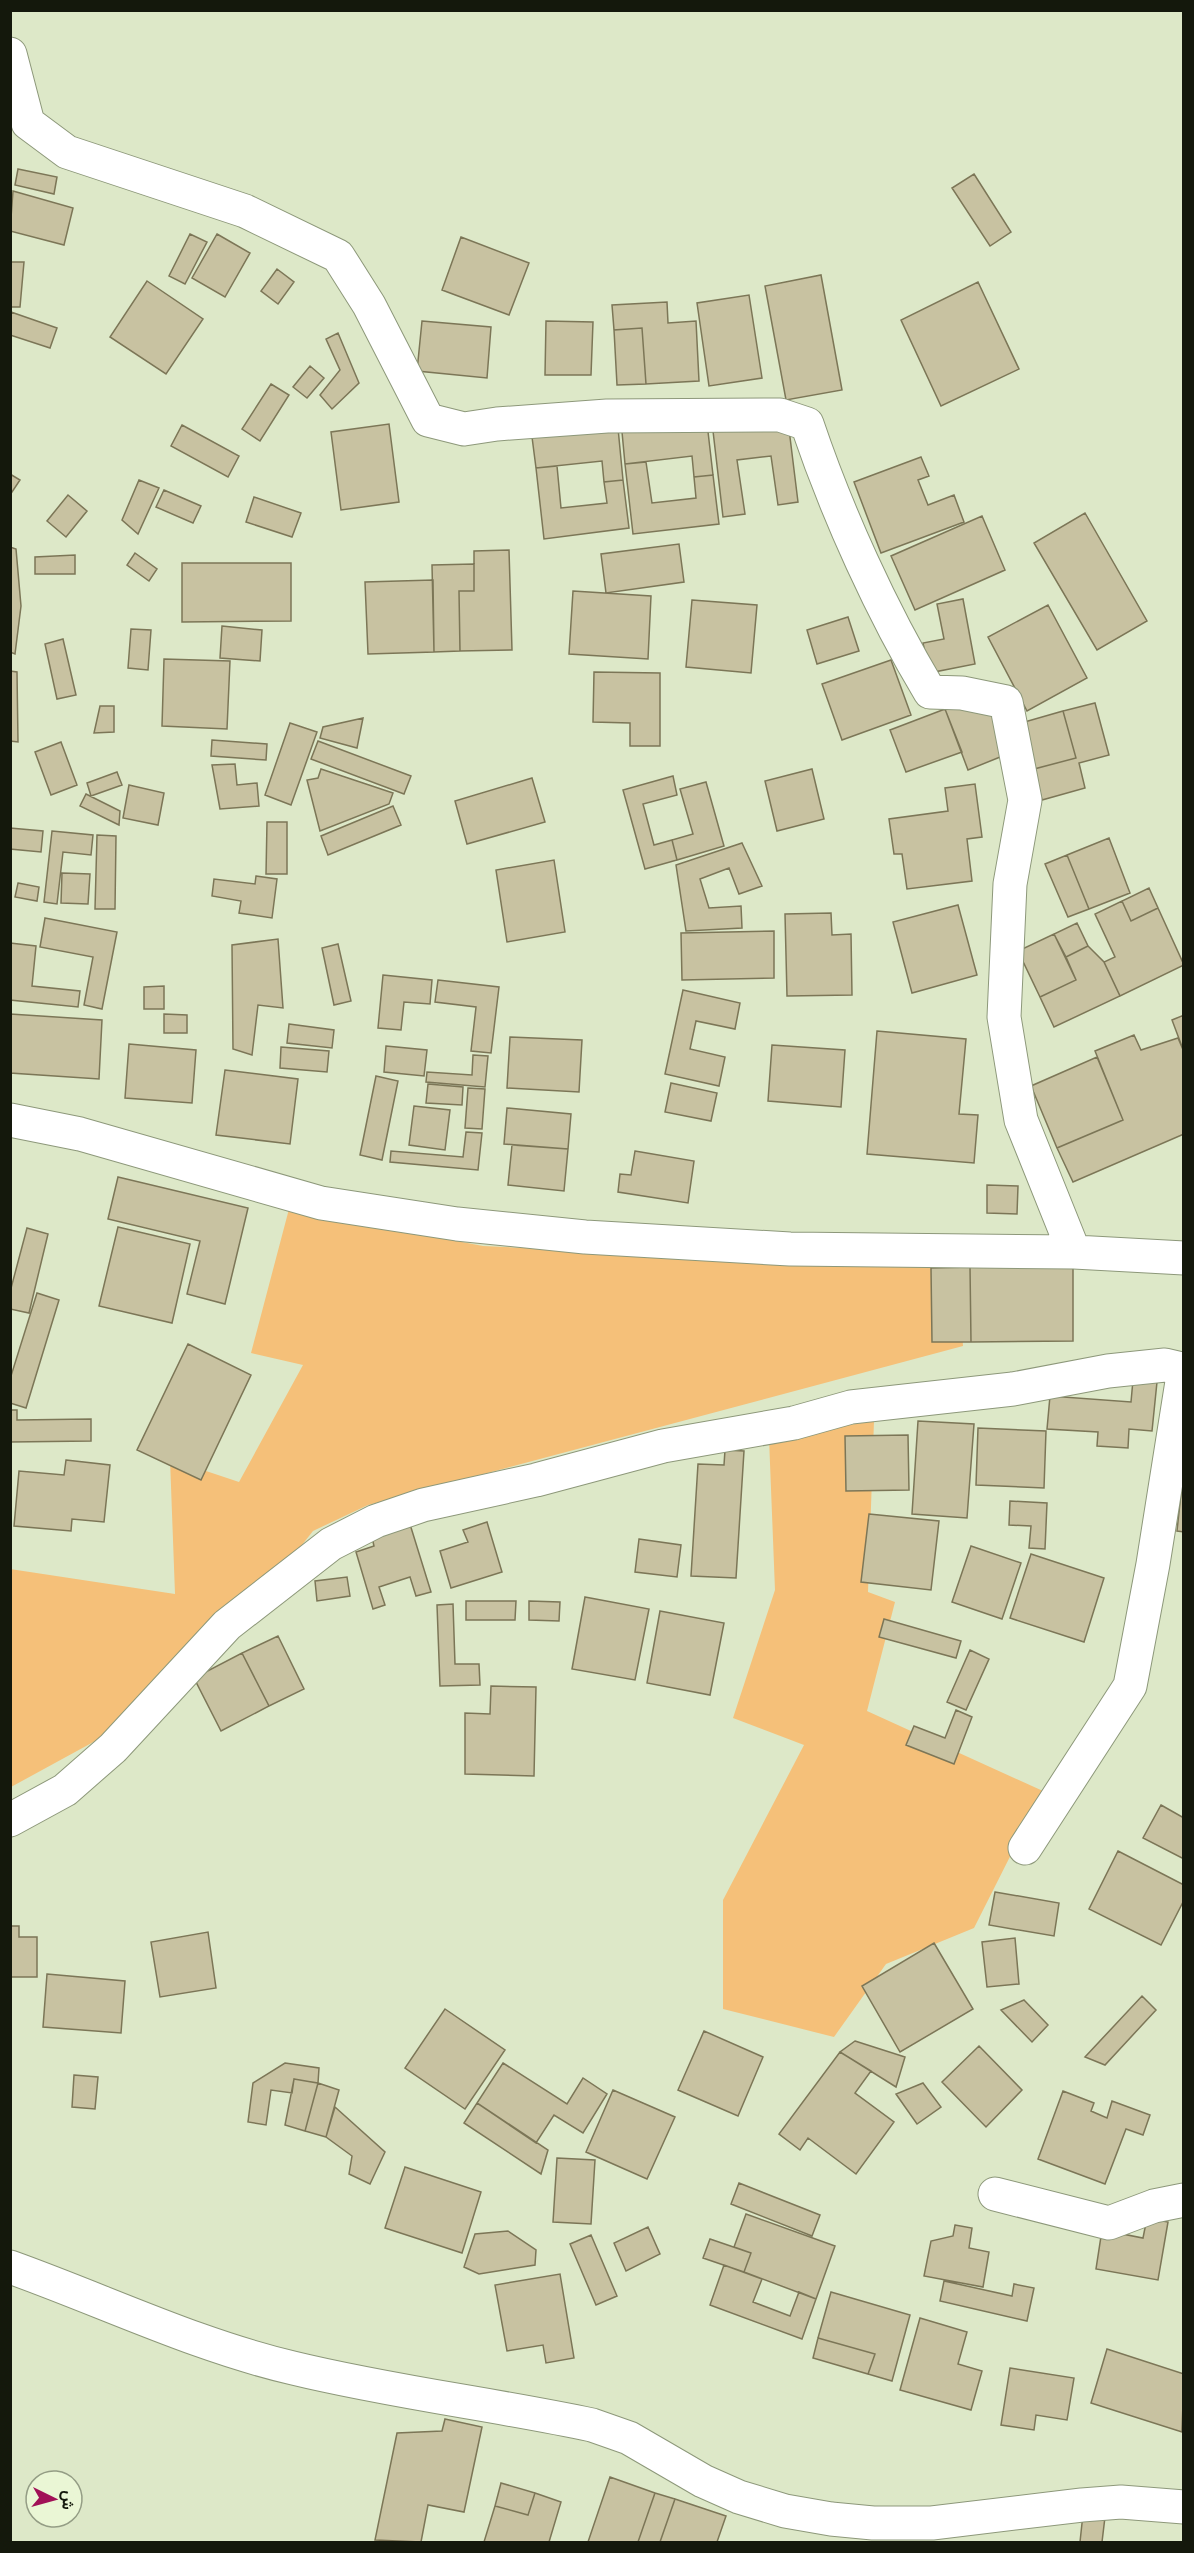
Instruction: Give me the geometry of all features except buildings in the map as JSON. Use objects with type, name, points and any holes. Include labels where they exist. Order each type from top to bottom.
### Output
[{"type":"street","points":[[10,54],[19,130],[67,152],[244,211],[338,256],[369,305],[428,420],[464,429],[497,424],[606,416],[780,416],[807,424],[826,480],[908,655],[930,692],[962,693],[1006,702],[1025,800],[1010,884],[1004,1017],[1020,1120],[1074,1252]]},
{"type":"street","points":[[10,1120],[80,1134],[321,1203],[457,1224],[585,1237],[790,1249],[1074,1252],[1184,1258]]},
{"type":"street","points":[[10,1820],[65,1790],[105,1755],[227,1625],[331,1544],[376,1521],[423,1505],[536,1480],[663,1446],[794,1423],[851,1407],[1013,1389],[1108,1371],[1165,1365],[1183,1369],[1153,1564],[1130,1686],[1025,1848]]},
{"type":"street","points":[[995,2194],[1109,2223],[1154,2206],[1184,2200]]},
{"type":"street","points":[[10,2267],[95,2298],[160,2326],[292,2368],[592,2425],[629,2438],[703,2481],[739,2497],[785,2511],[873,2523],[932,2523],[1121,2502],[1184,2507]]},
{"type":"shaded area","points":[[289,1209],[483,1246],[677,1255],[957,1261],[963,1346],[368,1505],[313,1531],[243,1619],[152,1710],[11,1787],[10,1569],[175,1594],[170,1459],[239,1482],[303,1365],[251,1353]]},
{"type":"shaded area","points":[[874,1421],[868,1592],[895,1602],[867,1711],[1043,1791],[974,1928],[886,1964],[834,2037],[723,2009],[723,1900],[804,1745],[733,1718],[775,1590],[769,1438]]}]
